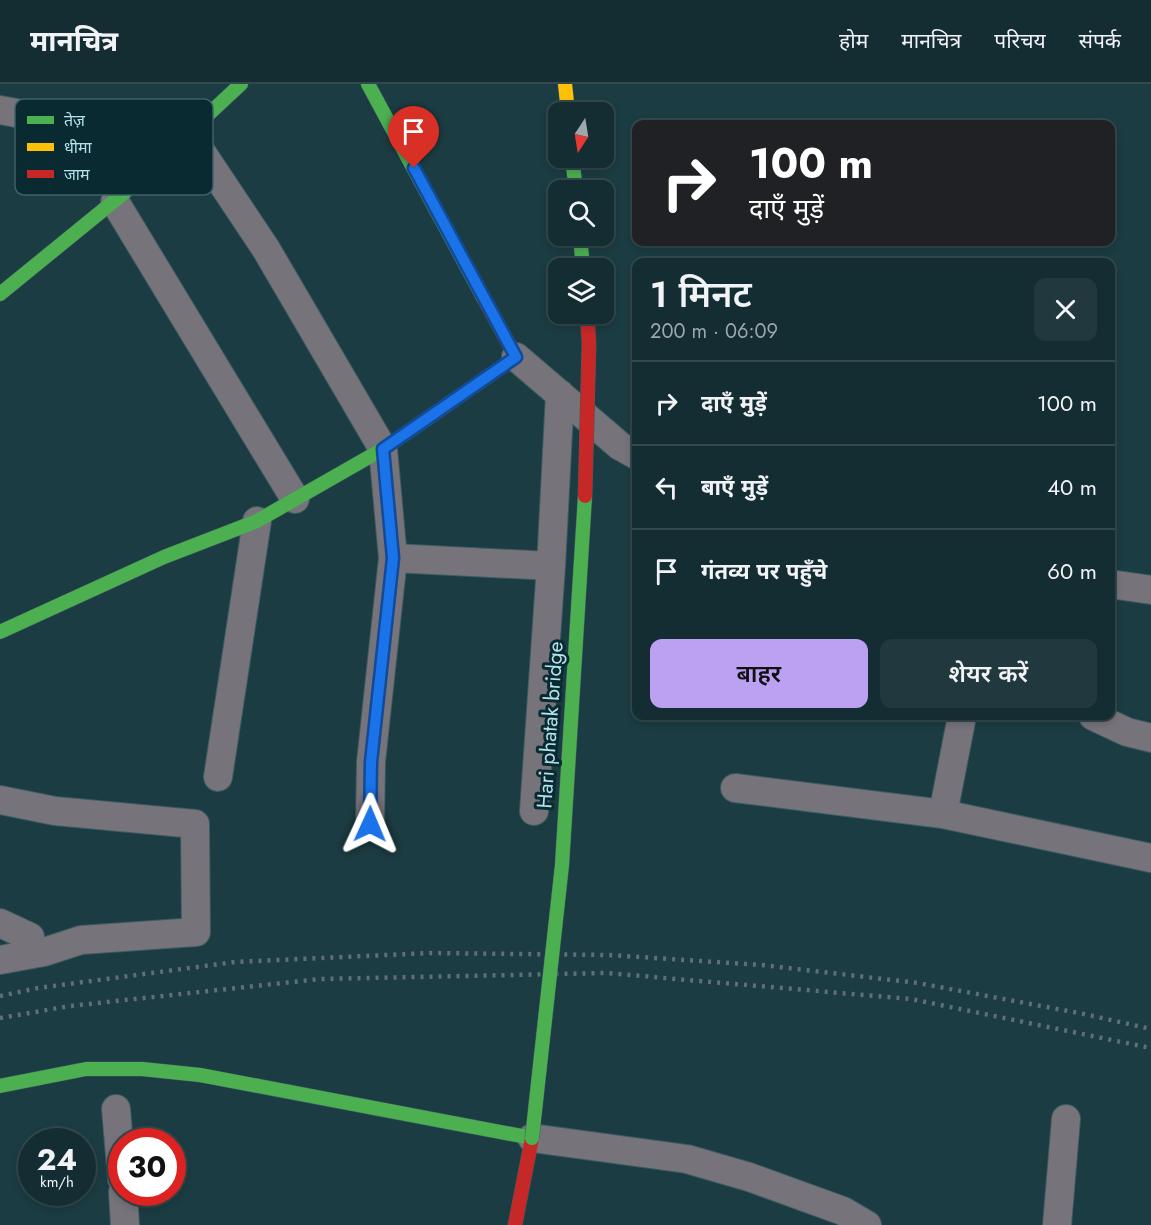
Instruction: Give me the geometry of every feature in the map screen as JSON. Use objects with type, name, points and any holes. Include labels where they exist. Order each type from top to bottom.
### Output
[{"type":"main road","points":[[213,112],[241,84]]},
{"type":"main road","points":[[0,632],[164,557],[257,521],[383,449],[516,357],[368,84]]},
{"type":"main road","points":[[565,84],[567,102]]},
{"type":"main road","points":[[0,294],[123,195]]},
{"type":"main road","name":"Hari phatak bridge","points":[[515,1225],[532,1138],[562,864],[585,507],[588,324]]},
{"type":"main road","points":[[0,1086],[86,1069],[142,1069],[200,1075],[532,1138]]},
{"type":"street","points":[[0,110],[15,113]]},
{"type":"street","points":[[213,170],[266,249],[383,449],[393,558],[371,762],[370,824]]},
{"type":"street","points":[[115,202],[295,499]]},
{"type":"street","points":[[516,357],[620,446],[632,453]]},
{"type":"street","points":[[534,811],[560,394]]},
{"type":"street","points":[[218,777],[257,521]]},
{"type":"street","points":[[393,558],[551,566]]},
{"type":"street","points":[[1115,585],[1151,590]]},
{"type":"street","points":[[943,814],[962,720]]},
{"type":"street","points":[[1102,720],[1127,732],[1151,738]]},
{"type":"street","points":[[735,788],[943,814],[1151,858]]},
{"type":"street","points":[[0,800],[55,811],[195,824],[196,932],[81,940],[44,952],[0,960]]},
{"type":"street","points":[[0,923],[30,937]]},
{"type":"street","points":[[116,1109],[118,1128]]},
{"type":"street","points":[[1057,1225],[1066,1119]]},
{"type":"street","points":[[532,1138],[687,1159],[843,1211],[867,1225]]},
{"type":"street","points":[[124,1206],[125,1225]]},
{"type":"railway","points":[[0,996],[38,988],[235,962],[430,953],[609,955],[762,965],[918,983],[1151,1029]]},
{"type":"railway","points":[[0,1018],[70,1006],[320,979],[606,973],[911,999],[1151,1048]]},
{"type":"traffic: fast","points":[[213,110],[241,84]]},
{"type":"traffic: fast","points":[[368,84],[484,299]]},
{"type":"traffic: fast","points":[[573,168],[575,180]]},
{"type":"traffic: fast","points":[[0,294],[122,195]]},
{"type":"traffic: fast","points":[[581,246],[582,258]]},
{"type":"traffic: fast","points":[[0,632],[164,557],[257,521],[383,449],[431,416]]},
{"type":"traffic: fast","points":[[532,1138],[562,865],[585,496]]},
{"type":"traffic: fast","points":[[0,1086],[86,1069],[142,1069],[200,1075],[532,1138]]},
{"type":"traffic: slow","points":[[565,84],[567,102]]},
{"type":"traffic: jam","points":[[431,416],[516,357],[484,299]]},
{"type":"traffic: jam","points":[[585,496],[588,324]]},
{"type":"traffic: jam","points":[[515,1225],[532,1138]]},
{"type":"route","points":[[370,824],[371,762],[393,558],[383,449],[516,357],[414,168]]}]
